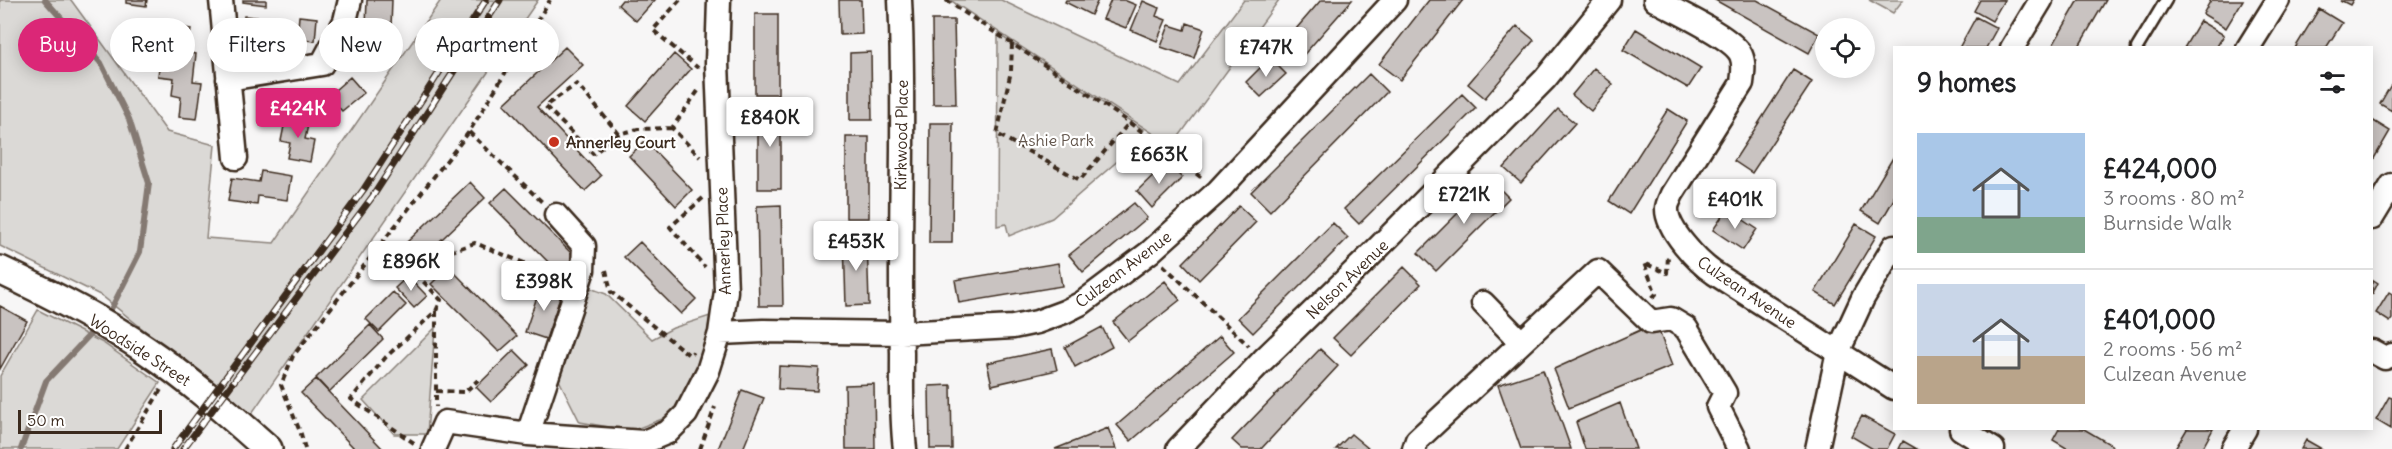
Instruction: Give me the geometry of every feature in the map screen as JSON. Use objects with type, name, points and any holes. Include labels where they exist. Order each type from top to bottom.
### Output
[{"type":"street","points":[[221,0],[236,158]]},
{"type":"street","points":[[228,79],[322,64],[345,21],[350,0]]},
{"type":"street","name":"Annerley Place","points":[[445,422],[528,434],[644,442],[668,432],[686,414],[708,371],[720,333],[726,291],[721,180],[712,70],[719,0]]},
{"type":"street","name":"Kirkwood Place","points":[[900,0],[902,38],[901,333],[905,449]]},
{"type":"street","name":"Culzean Avenue","points":[[720,333],[763,331],[901,333],[1013,327],[1037,322],[1064,312],[1082,303],[1150,252],[1218,191],[1395,0]]},
{"type":"street","name":"Nelson Avenue","points":[[1178,449],[1263,360],[1369,257],[1545,79],[1609,0]]},
{"type":"street","name":"Culzean Avenue","points":[[1655,0],[1733,43],[1741,56],[1744,67],[1742,83],[1672,194],[1666,208],[1679,237],[1699,263],[1893,387]]},
{"type":"street","points":[[2013,46],[2041,0]]},
{"type":"street","points":[[2249,46],[2278,0]]},
{"type":"street","points":[[2373,216],[2392,184]]},
{"type":"street","points":[[528,434],[583,270],[584,246],[556,215]]},
{"type":"street","points":[[1817,449],[1838,352],[1863,298],[1893,248]]},
{"type":"street","name":"Woodside Street","points":[[0,270],[113,330],[196,387],[267,449]]},
{"type":"street","points":[[1414,449],[1417,440],[1598,271],[1651,321],[1671,319],[1686,328],[1725,393],[1718,407],[1739,449]]},
{"type":"street","points":[[1483,303],[1521,342]]},
{"type":"street","points":[[2373,352],[2385,358],[2392,355]]},
{"type":"street","points":[[433,449],[445,422]]},
{"type":"street","points":[[1963,430],[1993,449]]},
{"type":"street","points":[[2233,449],[2244,430]]},
{"type":"lane","points":[[2138,46],[2166,0]]},
{"type":"path","points":[[304,449],[301,434],[281,385],[293,356],[469,132],[550,0]]},
{"type":"path","points":[[672,128],[712,70],[653,30],[680,0]]},
{"type":"path","points":[[946,0],[1176,156],[1218,191]]},
{"type":"path","points":[[1012,44],[1011,71],[997,134],[1080,180],[1129,123]]},
{"type":"path","points":[[619,134],[577,84],[545,106],[593,154],[619,134],[638,129],[672,128],[721,180],[670,227],[726,291]]},
{"type":"path","points":[[469,132],[556,215]]},
{"type":"path","points":[[1639,310],[1656,294],[1644,263],[1667,273],[1667,259],[1679,237]]},
{"type":"path","points":[[422,449],[351,399],[386,357],[436,311],[441,300],[419,277],[452,251],[475,243],[534,267]]},
{"type":"path","points":[[1150,252],[1263,360]]},
{"type":"path","points":[[606,270],[611,291],[689,355],[720,333]]},
{"type":"path","points":[[436,311],[436,407],[445,422]]},
{"type":"path","points":[[125,449],[157,398],[171,369]]},
{"type":"path","points":[[436,391],[465,392],[478,380]]},
{"type":"path","points":[[700,449],[715,406]]},
{"type":"green space","points":[[0,0],[71,0],[84,18],[18,18],[18,72],[98,72],[98,37],[110,54],[110,72],[123,72],[167,132],[215,145],[206,238],[274,243],[392,72],[403,72],[403,55],[415,38],[415,72],[488,72],[250,416],[102,296],[0,246]]},
{"type":"green space","points":[[441,0],[538,0],[526,18],[429,18]]},
{"type":"green space","points":[[950,0],[1001,0],[1180,85],[1244,0],[1279,0],[1172,146]]},
{"type":"green space","points":[[1869,0],[1903,0],[1893,13]]},
{"type":"green space","name":"Ashie Park","points":[[998,34],[1144,130],[1129,151],[1052,218],[1009,236],[1006,224],[997,226]]},
{"type":"green space","points":[[590,288],[606,294],[652,339],[673,328],[710,316],[703,360],[670,416],[631,431],[580,422],[559,380]]},
{"type":"green space","points":[[38,310],[103,343],[160,383],[117,449],[0,449],[0,376]]},
{"type":"green space","points":[[435,328],[427,434],[394,434],[363,400]]},
{"type":"building","points":[[126,0],[147,0],[146,6],[126,3]]},
{"type":"building","points":[[243,0],[266,0],[266,5],[243,2]]},
{"type":"building","points":[[367,0],[392,0],[391,18],[366,18]]},
{"type":"building","points":[[622,0],[655,0],[636,21],[618,5]]},
{"type":"building","points":[[839,0],[861,0],[862,34],[840,35]]},
{"type":"building","points":[[1066,0],[1098,0],[1091,15],[1065,2]]},
{"type":"building","points":[[1111,0],[1124,0],[1136,5],[1126,28],[1103,19]]},
{"type":"building","points":[[1321,0],[1352,0],[1300,59],[1283,44]]},
{"type":"building","points":[[1429,0],[1463,0],[1400,80],[1379,64]]},
{"type":"building","points":[[1715,0],[1757,0],[1815,32],[1815,42],[1809,53]]},
{"type":"building","points":[[1980,0],[2004,0],[1992,21],[1974,11]]},
{"type":"building","points":[[2079,0],[2106,0],[2079,46],[2053,45]]},
{"type":"building","points":[[2211,0],[2243,0],[2226,28],[2203,14]]},
{"type":"building","points":[[2340,0],[2353,0],[2350,5]]},
{"type":"building","points":[[1143,1],[1159,8],[1156,16],[1166,20],[1157,41],[1131,30]]},
{"type":"building","points":[[2319,9],[2342,23],[2327,46],[2296,46]]},
{"type":"building","points":[[755,14],[778,14],[778,94],[755,94]]},
{"type":"building","points":[[299,16],[317,18],[315,41],[307,40],[307,18],[299,18]]},
{"type":"building","points":[[1976,17],[1997,28],[1987,46],[1960,46]]},
{"type":"building","points":[[932,20],[954,20],[956,104],[933,104]]},
{"type":"building","points":[[2200,21],[2224,35],[2217,46],[2185,46]]},
{"type":"building","points":[[1187,23],[1204,29],[1194,58],[1161,47],[1169,25],[1185,30]]},
{"type":"building","points":[[1517,26],[1534,40],[1485,98],[1468,84]]},
{"type":"building","points":[[1636,29],[1701,68],[1688,88],[1623,50]]},
{"type":"building","name":"Annerley Court","points":[[565,47],[583,65],[537,107],[601,176],[585,191],[504,104],[538,72],[559,72],[559,53]]},
{"type":"building","points":[[871,52],[872,120],[850,120],[850,53]]},
{"type":"building","points":[[674,54],[691,69],[645,121],[628,106]]},
{"type":"building","points":[[1270,58],[1286,74],[1261,97],[1246,82]]},
{"type":"building","points":[[1594,68],[1613,84],[1591,111],[1572,95]]},
{"type":"building","points":[[1793,70],[1812,82],[1752,173],[1734,161]]},
{"type":"building","points":[[158,72],[194,72],[193,81],[202,82],[197,119],[179,117],[181,97],[172,95],[174,78],[158,76]]},
{"type":"building","points":[[1369,74],[1387,92],[1270,211],[1251,192]]},
{"type":"building","points":[[350,77],[364,93],[342,111],[328,96]]},
{"type":"building","points":[[2392,83],[2392,111],[2380,104]]},
{"type":"building","points":[[1462,94],[1476,108],[1359,224],[1344,209]]},
{"type":"building","points":[[758,108],[781,108],[781,189],[758,189]]},
{"type":"building","points":[[1558,109],[1575,123],[1521,183],[1504,168]]},
{"type":"building","points":[[1668,109],[1687,121],[1629,214],[1609,201]]},
{"type":"building","points":[[286,116],[309,120],[305,139],[314,141],[310,162],[287,158],[290,143],[281,141]]},
{"type":"building","points":[[2373,121],[2390,131],[2373,160]]},
{"type":"building","points":[[930,123],[953,123],[952,243],[929,243]]},
{"type":"building","points":[[846,137],[869,137],[869,218],[846,218]]},
{"type":"building","points":[[645,141],[692,190],[676,206],[629,156]]},
{"type":"building","points":[[1893,158],[1893,201],[1880,223],[1861,211]]},
{"type":"building","points":[[1167,162],[1182,178],[1152,208],[1137,191]]},
{"type":"building","points":[[261,171],[291,176],[287,200],[258,196],[257,205],[228,201],[232,178],[259,182]]},
{"type":"building","points":[[1491,180],[1509,198],[1436,271],[1418,253]]},
{"type":"building","points":[[470,182],[485,198],[422,258],[407,242]]},
{"type":"building","points":[[506,188],[575,257],[559,273],[490,203]]},
{"type":"building","points":[[1134,203],[1147,218],[1083,272],[1069,255]]},
{"type":"building","points":[[781,205],[783,306],[759,306],[757,206]]},
{"type":"building","points":[[1239,206],[1256,222],[1199,280],[1183,263]]},
{"type":"building","points":[[1727,209],[1757,229],[1743,250],[1713,230]]},
{"type":"building","points":[[1333,223],[1348,238],[1253,333],[1238,318]]},
{"type":"building","points":[[1856,224],[1876,236],[1835,304],[1815,292]]},
{"type":"building","points":[[867,238],[869,305],[846,306],[844,239]]},
{"type":"building","points":[[640,242],[696,299],[681,314],[624,257]]},
{"type":"building","points":[[1058,263],[1062,286],[959,303],[955,280]]},
{"type":"building","points":[[449,267],[517,336],[499,352],[431,284]]},
{"type":"building","points":[[1404,267],[1421,284],[1351,355],[1333,338]]},
{"type":"building","points":[[408,276],[427,296],[414,308],[395,288]]},
{"type":"building","points":[[2373,280],[2378,283],[2373,293]]},
{"type":"building","points":[[1165,281],[1180,300],[1128,341],[1113,322]]},
{"type":"building","points":[[541,285],[562,292],[546,339],[525,332]]},
{"type":"building","points":[[393,292],[406,305],[379,332],[366,319]]},
{"type":"building","points":[[2389,292],[2392,294],[2390,322],[2376,313]]},
{"type":"building","points":[[0,306],[27,321],[0,369]]},
{"type":"building","points":[[1656,323],[1672,366],[1569,408],[1554,369]]},
{"type":"building","points":[[370,325],[383,339],[329,392],[316,378]]},
{"type":"building","points":[[1102,327],[1112,347],[1075,367],[1065,347]]},
{"type":"building","points":[[1220,336],[1234,352],[1131,441],[1117,425]]},
{"type":"building","points":[[1052,349],[1057,370],[992,385],[987,363]]},
{"type":"building","points":[[1320,349],[1338,366],[1261,449],[1242,449],[1232,440]]},
{"type":"building","points":[[514,350],[529,365],[491,402],[476,387]]},
{"type":"building","points":[[779,366],[819,368],[817,391],[778,389]]},
{"type":"building","points":[[1543,370],[1571,449],[1521,449],[1498,385]]},
{"type":"building","points":[[316,379],[383,449],[355,449],[301,393]]},
{"type":"building","points":[[874,384],[875,449],[846,449],[845,385]]},
{"type":"building","points":[[951,385],[952,449],[930,449],[929,386]]},
{"type":"building","points":[[742,390],[764,398],[743,449],[718,449]]},
{"type":"building","points":[[2389,397],[2392,398],[2391,429],[2376,420]]},
{"type":"building","points":[[1620,403],[1636,449],[1585,449],[1576,422]]},
{"type":"building","points":[[1862,416],[1895,434],[1887,449],[1873,449],[1851,436]]},
{"type":"building","points":[[1108,428],[1116,449],[1055,449]]},
{"type":"building","points":[[2058,430],[2086,430],[2113,446],[2112,449],[2068,449],[2053,440]]},
{"type":"building","points":[[2186,430],[2212,430],[2202,449],[2175,449]]},
{"type":"building","points":[[1351,434],[1369,449],[1336,449]]},
{"type":"building","points":[[2306,440],[2322,449],[2301,449]]},
{"type":"building","points":[[1903,441],[1917,449],[1899,449]]},
{"type":"waterway","points":[[45,0],[101,63],[129,119],[149,183],[140,252],[107,317]]},
{"type":"waterway","points":[[21,449],[46,381],[98,326]]},
{"type":"railway","points":[[173,449],[364,189],[486,0]]},
{"type":"railway","points":[[183,449],[373,196],[500,0]]},
{"type":"place","name":"Annerley Court","points":[[554,142]]}]
